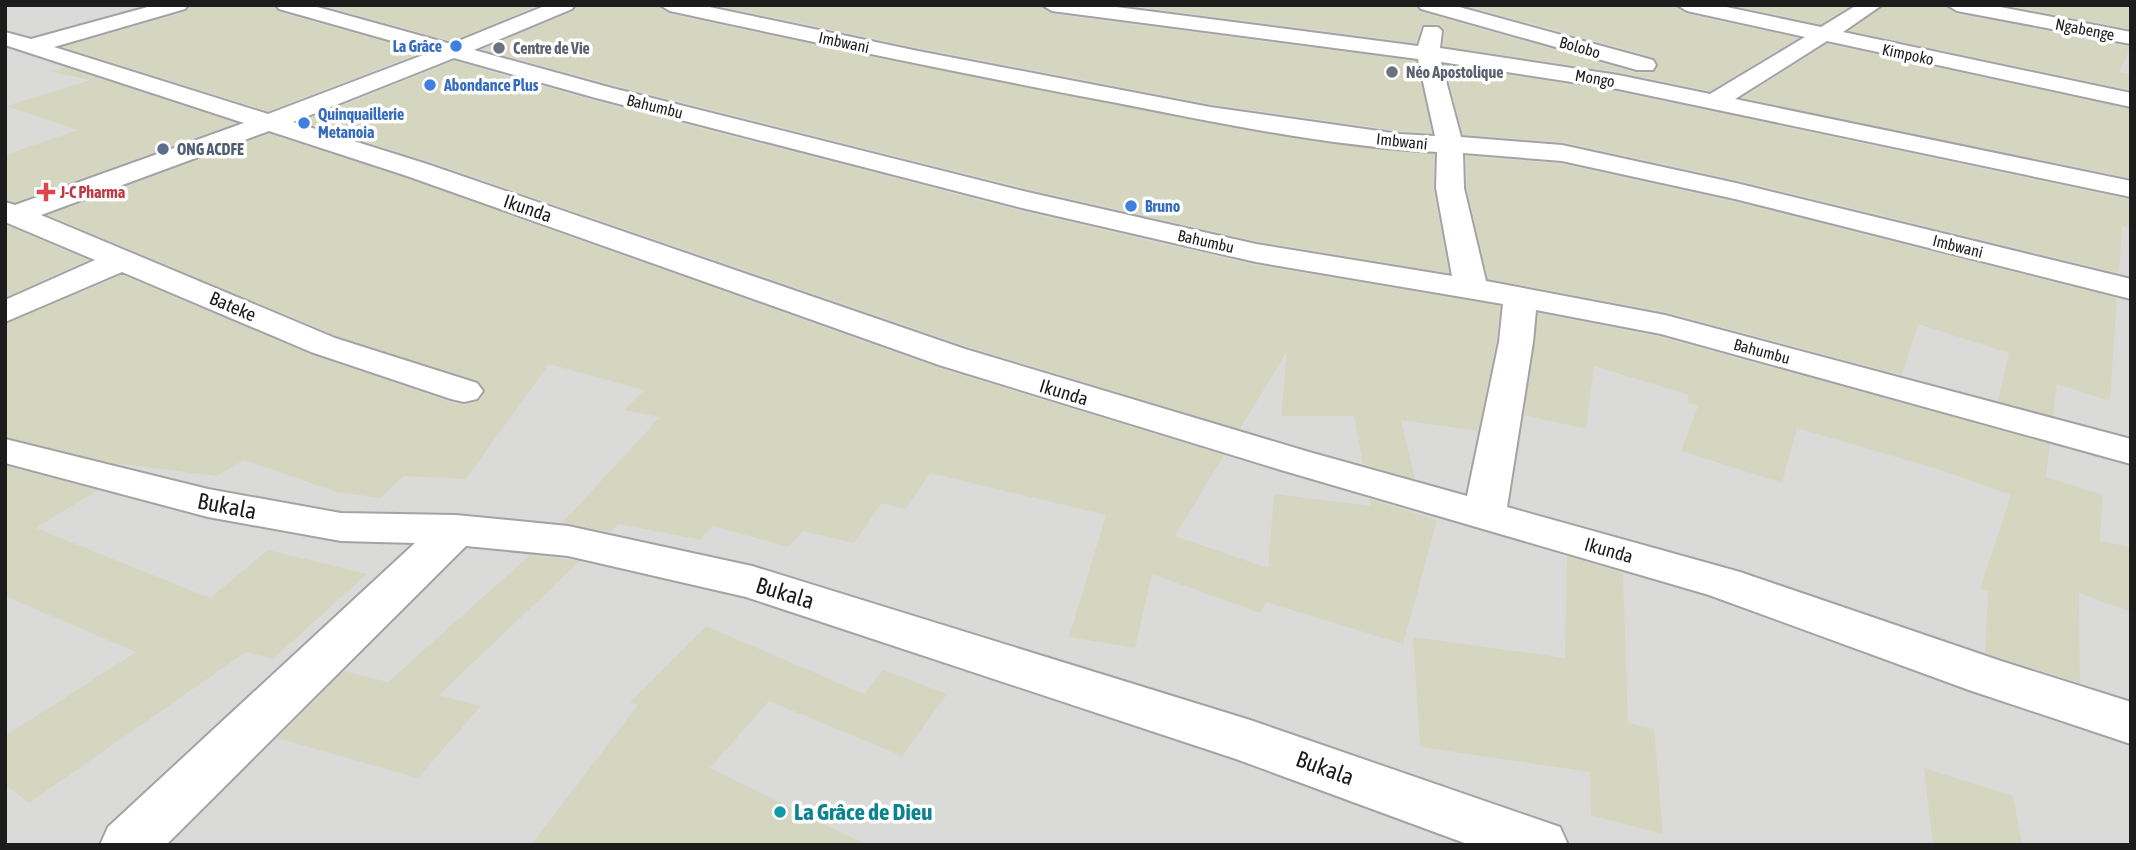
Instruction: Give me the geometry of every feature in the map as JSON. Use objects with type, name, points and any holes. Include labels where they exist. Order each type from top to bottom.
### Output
[{"type":"street","points":[[32,47],[178,5]]},
{"type":"street","name":"Bahumbu","points":[[286,5],[454,52],[1022,199],[1256,253],[1520,297],[1665,325],[2131,452]]},
{"type":"street","points":[[10,213],[267,124],[454,52],[565,5]]},
{"type":"street","name":"Imbwani","points":[[670,5],[918,58],[1210,114],[1400,142],[1520,148],[1562,153],[1736,191],[2131,289]]},
{"type":"street","name":"Mongo","points":[[1052,5],[1724,94],[2131,189]]},
{"type":"street","name":"Kimpoko","points":[[1686,5],[2131,100]]},
{"type":"street","points":[[1724,94],[1872,5]]},
{"type":"street","name":"Ngabenge","points":[[1957,5],[2131,37]]},
{"type":"street","points":[[1431,6],[1428,53],[1450,146],[1450,188],[1471,289]]},
{"type":"street","name":"Bolobo","points":[[1431,6],[1724,94]]},
{"type":"street","name":"Ikunda","points":[[5,38],[430,175],[952,357],[1295,461],[1724,583],[1974,672],[2131,723]]},
{"type":"street","name":"Bateke","points":[[10,213],[323,345],[464,391]]},
{"type":"street","points":[[5,312],[122,260]]},
{"type":"street","points":[[1485,513],[1516,342],[1520,297]]},
{"type":"street","name":"Bukala","points":[[5,451],[208,503],[341,527],[456,530],[568,541],[752,582],[1250,742],[1540,845]]},
{"type":"street","points":[[128,845],[456,530]]},
{"type":"shaded area","points":[[5,5],[2131,5],[2131,845],[5,845]]},
{"type":"building","points":[[190,5],[274,5],[278,12],[423,52],[268,111],[63,47],[186,12]]},
{"type":"building","points":[[321,5],[539,5],[451,41]]},
{"type":"building","points":[[577,5],[657,5],[669,14],[1192,120],[1314,142],[1434,154],[1433,188],[1449,273],[1256,241],[1024,188],[613,85],[482,49],[573,11]]},
{"type":"building","points":[[714,5],[1039,5],[1052,14],[1416,61],[1432,133],[1400,131],[1210,104]]},
{"type":"building","points":[[1123,5],[1416,5],[1420,12],[1637,73],[1653,73],[1658,64],[1654,57],[1463,5],[1674,5],[1686,14],[1798,38],[1710,91],[1618,72],[1443,46],[1445,31],[1438,24],[1422,25],[1416,43]]},
{"type":"building","points":[[1731,5],[1852,5],[1821,24]]},
{"type":"building","points":[[1885,5],[1944,5],[1957,14],[2131,47],[2119,72],[2131,74],[2131,90],[1850,31]]},
{"type":"building","points":[[2005,5],[2131,5],[2131,29]]},
{"type":"building","points":[[1827,44],[2131,109],[2131,178],[1742,98]]},
{"type":"building","points":[[454,61],[595,101],[1021,211],[1255,265],[1500,306],[1496,342],[1478,431],[1401,420],[1415,479],[1363,464],[1354,416],[1281,416],[1287,351],[1240,429],[966,346],[428,161],[301,122]]},
{"type":"building","points":[[1445,65],[1618,92],[2131,200],[2131,228],[2122,226],[2119,273],[1737,180],[1563,142],[1463,135]]},
{"type":"building","points":[[65,67],[236,123],[15,202],[5,200],[5,155],[78,130],[6,106],[91,80],[52,72]]},
{"type":"building","points":[[269,134],[406,178],[938,368],[1224,455],[1175,536],[1268,568],[1274,494],[1371,506],[1369,499],[1437,520],[1403,644],[1266,602],[1260,613],[1152,574],[1135,648],[1069,637],[1106,515],[930,473],[905,509],[882,503],[854,543],[803,531],[789,547],[712,526],[701,540],[619,524],[610,532],[562,523],[660,417],[624,410],[644,390],[549,364],[466,479],[403,476],[381,498],[337,492],[244,460],[217,476],[113,463],[5,437],[5,324],[122,275],[310,354],[450,402],[465,405],[479,401],[486,391],[478,381],[336,336],[48,215]]},
{"type":"building","points":[[1466,156],[1562,164],[1734,202],[2117,298],[2110,401],[2057,384],[2053,416],[1998,401],[2009,353],[1918,324],[1902,375],[1666,312],[1488,279],[1467,188]]},
{"type":"building","points":[[5,225],[88,260],[5,297]]},
{"type":"building","points":[[1538,313],[1660,337],[2050,444],[2046,477],[2103,495],[2100,541],[2131,547],[2131,612],[2079,593],[2080,683],[1985,653],[1988,591],[1980,588],[2011,495],[1944,471],[1797,428],[1782,483],[1681,451],[1698,406],[1687,402],[1689,395],[1594,366],[1586,429],[1524,415]]},
{"type":"building","points":[[5,466],[98,490],[36,528],[210,598],[268,550],[367,574],[273,659],[246,652],[29,803],[5,785],[5,736],[136,652],[5,596]]},
{"type":"building","points":[[530,555],[580,561],[439,695],[481,706],[418,778],[277,738],[344,671],[388,682]]},
{"type":"building","points":[[1567,556],[1623,573],[1628,723],[1654,729],[1663,834],[1591,815],[1590,772],[1420,747],[1413,637],[1565,658]]},
{"type":"building","points":[[706,626],[864,694],[883,670],[947,694],[902,756],[769,701],[710,768],[867,845],[531,845],[638,705],[630,702]]},
{"type":"building","points":[[1924,768],[2013,796],[2022,845],[1933,845]]},
{"type":"place","name":"La Grâce","points":[[456,46]]},
{"type":"place","name":"Centre de Vie","points":[[499,48]]},
{"type":"place","name":"Néo Apostolique","points":[[1392,72]]},
{"type":"place","name":"Abondance Plus","points":[[430,85]]},
{"type":"place","name":"Quinquaillerie Metanoia","points":[[304,123]]},
{"type":"place","name":"ONG ACDFE","points":[[163,149]]},
{"type":"place","name":"J-C Pharma","points":[[46,192]]},
{"type":"place","name":"Bruno","points":[[1131,206]]},
{"type":"place","name":"La Grâce de Dieu","points":[[780,812]]}]
